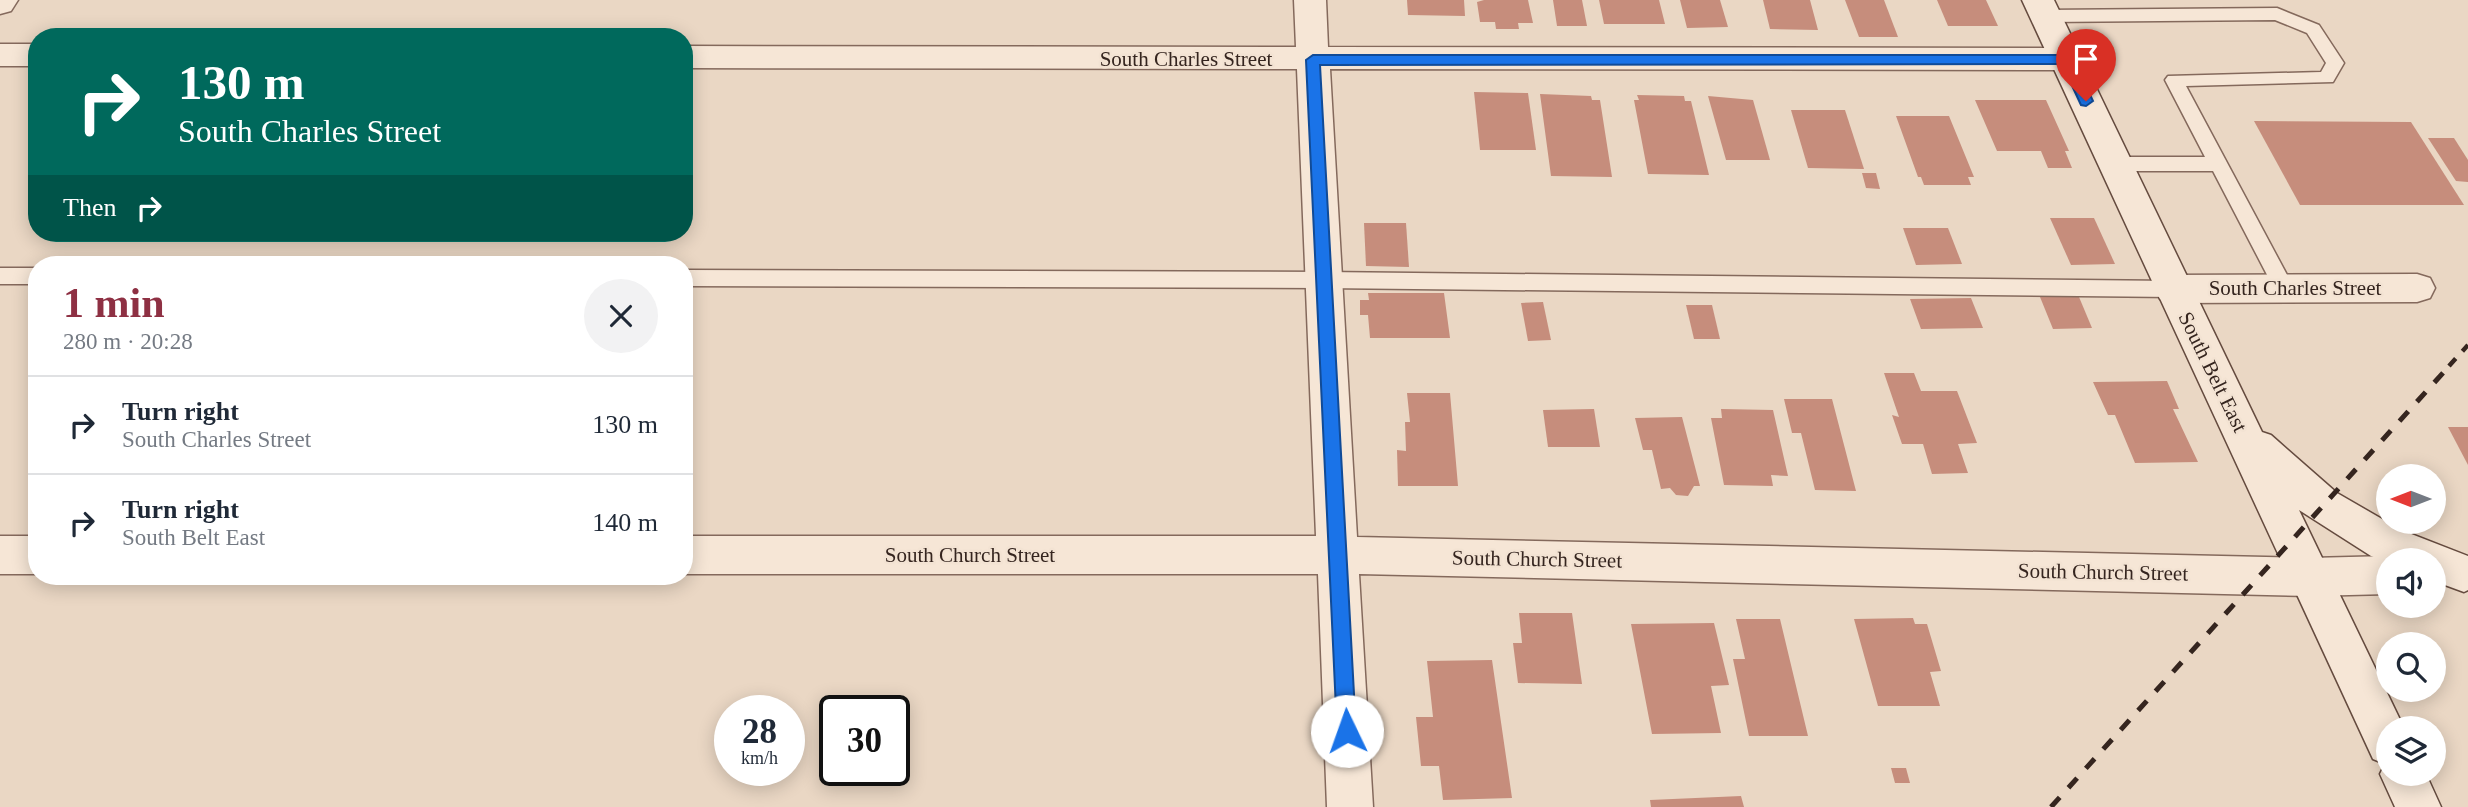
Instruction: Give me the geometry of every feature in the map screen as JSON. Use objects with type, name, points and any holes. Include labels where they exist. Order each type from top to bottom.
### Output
[{"type":"street","points":[[1310,0],[1350,807]]},
{"type":"street","name":"South Belt East","points":[[2042,8],[2376,717]]},
{"type":"street","points":[[0,55],[28,55]]},
{"type":"street","name":"South Charles Street","points":[[693,57],[2066,59]]},
{"type":"street","name":"South Charles Street","points":[[2174,289],[2417,288]]},
{"type":"street","points":[[2243,435],[2323,506],[2398,548]]},
{"type":"street","points":[[0,555],[28,555]]},
{"type":"street","name":"South Church Street","points":[[693,555],[1338,555],[2310,577],[2376,575]]},
{"type":"street","points":[[2408,786],[2418,807]]},
{"type":"lane","points":[[2042,8],[2277,14],[2313,29],[2335,63],[2327,78],[2174,80],[2284,288]]},
{"type":"lane","points":[[2115,164],[2219,164]]},
{"type":"lane","points":[[0,276],[28,276]]},
{"type":"lane","points":[[693,278],[1324,280],[2174,289]]},
{"type":"building","points":[[1407,0],[1464,0],[1465,16],[1408,15]]},
{"type":"building","points":[[1528,0],[1533,23],[1518,23],[1519,29],[1496,29],[1495,22],[1480,22],[1477,2]]},
{"type":"building","points":[[1553,0],[1582,0],[1587,26],[1557,26]]},
{"type":"building","points":[[1599,0],[1659,0],[1665,24],[1604,24]]},
{"type":"building","points":[[1680,0],[1720,0],[1728,27],[1687,28]]},
{"type":"building","points":[[1763,0],[1810,0],[1818,30],[1770,29]]},
{"type":"building","points":[[1845,0],[1884,0],[1898,37],[1859,37]]},
{"type":"building","points":[[1937,0],[1986,0],[1998,26],[1948,26]]},
{"type":"building","points":[[1474,92],[1528,93],[1536,150],[1480,150]]},
{"type":"building","points":[[1540,94],[1591,96],[1592,100],[1600,100],[1612,177],[1551,176]]},
{"type":"building","points":[[1637,95],[1684,96],[1685,101],[1691,101],[1709,175],[1648,174],[1634,100],[1639,100]]},
{"type":"building","points":[[1708,96],[1753,100],[1770,160],[1726,160]]},
{"type":"building","points":[[1975,100],[2046,100],[2069,151],[2065,151],[2072,168],[2048,168],[2041,151],[1997,151]]},
{"type":"building","points":[[1791,110],[1845,110],[1864,169],[1808,168]]},
{"type":"building","points":[[1896,116],[1949,116],[1974,177],[1968,177],[1971,185],[1924,185],[1921,177],[1918,177]]},
{"type":"building","points":[[2254,121],[2411,122],[2464,205],[2300,205]]},
{"type":"building","points":[[2428,138],[2454,138],[2468,160],[2468,182],[2456,181]]},
{"type":"building","points":[[1862,173],[1876,173],[1880,189],[1866,188]]},
{"type":"building","points":[[2050,218],[2094,218],[2115,264],[2071,265]]},
{"type":"building","points":[[1364,223],[1406,223],[1409,267],[1366,266]]},
{"type":"building","points":[[1903,228],[1948,228],[1962,264],[1916,265]]},
{"type":"building","points":[[1368,293],[1444,293],[1450,338],[1370,338],[1368,315],[1360,315],[1360,300],[1369,300]]},
{"type":"building","points":[[2040,297],[2079,297],[2092,328],[2053,329]]},
{"type":"building","points":[[1971,298],[1983,328],[1921,329],[1910,299]]},
{"type":"building","points":[[1543,302],[1551,340],[1528,341],[1521,303]]},
{"type":"building","points":[[1686,305],[1712,305],[1720,339],[1694,339]]},
{"type":"building","points":[[1884,373],[1914,373],[1921,391],[1957,391],[1977,443],[1958,444],[1968,473],[1932,474],[1923,444],[1902,444],[1892,415],[1899,417]]},
{"type":"building","points":[[2167,381],[2179,409],[2173,409],[2198,462],[2135,463],[2115,415],[2108,415],[2093,382]]},
{"type":"building","points":[[1407,393],[1450,393],[1458,486],[1398,486],[1397,450],[1406,451],[1405,422],[1410,422]]},
{"type":"building","points":[[1784,399],[1832,399],[1856,491],[1815,490],[1801,433],[1792,433]]},
{"type":"building","points":[[1594,409],[1600,447],[1548,447],[1543,410]]},
{"type":"building","points":[[1721,409],[1773,410],[1788,476],[1771,475],[1773,486],[1724,485],[1711,418],[1722,418]]},
{"type":"building","points":[[1682,417],[1700,486],[1694,486],[1688,496],[1676,495],[1670,488],[1661,489],[1652,450],[1643,450],[1635,418]]},
{"type":"building","points":[[2448,427],[2468,427],[2468,465]]},
{"type":"building","points":[[1519,613],[1572,613],[1582,684],[1518,683],[1513,643],[1522,643]]},
{"type":"building","points":[[1913,618],[1915,624],[1927,624],[1941,671],[1930,672],[1940,706],[1878,706],[1854,619]]},
{"type":"building","points":[[1736,619],[1780,619],[1808,736],[1749,736],[1733,659],[1745,659]]},
{"type":"building","points":[[1714,623],[1729,685],[1711,686],[1721,733],[1652,734],[1631,624]]},
{"type":"building","points":[[1492,660],[1512,798],[1443,800],[1439,766],[1421,766],[1416,717],[1433,717],[1427,661]]},
{"type":"building","points":[[1891,768],[1906,768],[1910,783],[1895,783]]},
{"type":"building","points":[[1741,796],[1744,807],[1651,807],[1650,800]]},
{"type":"railway","points":[[2449,366],[2468,345]]},
{"type":"railway","points":[[2051,807],[2451,364]]},
{"type":"route","points":[[1347,731],[1313,60],[2066,59],[2086,101]]}]
